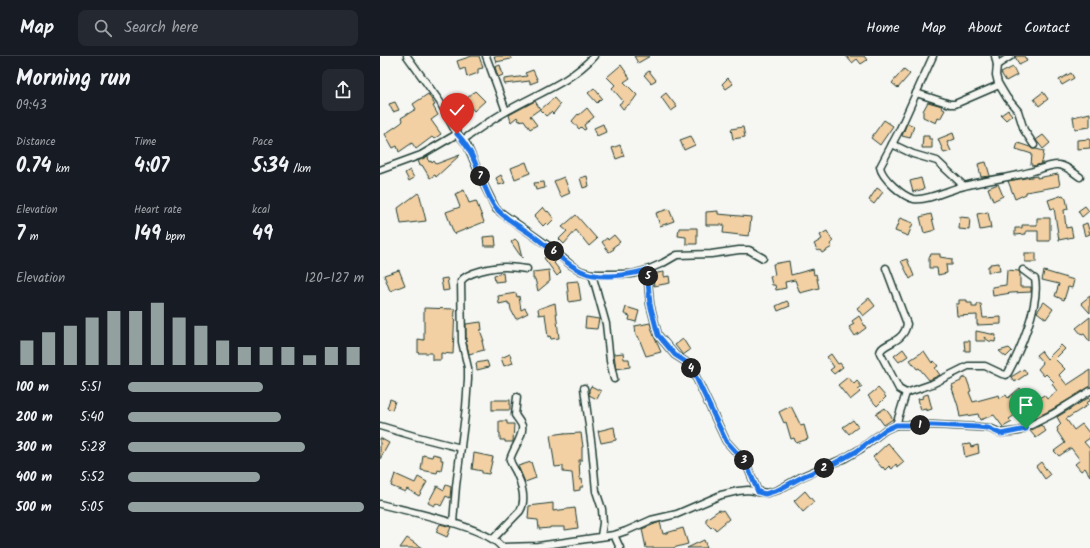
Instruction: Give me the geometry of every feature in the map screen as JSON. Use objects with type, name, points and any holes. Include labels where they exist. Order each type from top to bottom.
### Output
[{"type":"street","points":[[407,56],[440,102],[457,134],[468,147],[485,187],[498,210],[581,271],[592,274],[622,275],[647,270],[679,255],[711,254],[745,250],[763,258]]},
{"type":"street","points":[[486,56],[506,111]]},
{"type":"street","points":[[463,140],[506,111],[560,82],[580,69],[594,56]]},
{"type":"street","points":[[933,56],[892,144],[880,165],[880,169],[886,180],[910,197],[916,199],[928,197],[964,186],[1058,165],[1066,167],[1080,177]]},
{"type":"street","points":[[995,56],[997,65],[996,75],[999,85],[1007,98],[1018,111],[1024,130],[1034,145]]},
{"type":"street","points":[[997,65],[1011,56]]},
{"type":"street","points":[[916,93],[950,104],[955,104],[999,85]]},
{"type":"street","points":[[380,170],[421,155],[457,134]]},
{"type":"street","points":[[892,144],[913,154],[937,162],[964,186]]},
{"type":"street","points":[[453,523],[468,379],[468,368],[462,342],[461,282],[465,277],[472,273],[501,267],[527,269]]},
{"type":"street","points":[[886,268],[907,324],[902,336],[882,348],[880,353],[899,389],[906,393],[932,384],[968,366],[985,366],[1002,374],[1006,375],[1008,373],[1026,335],[1035,299],[1035,279],[1023,270]]},
{"type":"street","points":[[647,270],[650,304],[658,335],[675,355],[686,362],[694,373],[726,441],[746,463],[758,492]]},
{"type":"street","points":[[592,274],[606,324],[610,360],[614,379]]},
{"type":"street","points":[[584,388],[596,491],[602,509],[601,536]]},
{"type":"street","points":[[380,504],[468,527],[492,540],[502,548],[538,546],[583,540],[614,535],[651,520],[684,511],[721,495],[748,490],[765,494],[778,490],[857,451],[885,430],[896,425],[977,427],[988,428],[1001,434],[1019,431],[1053,414],[1090,391]]},
{"type":"street","points":[[896,425],[906,393]]},
{"type":"street","points":[[492,540],[523,505],[521,485],[510,460],[522,430],[522,426],[515,415],[517,397]]},
{"type":"street","points":[[380,426],[460,448]]},
{"type":"street","points":[[614,535],[620,548]]},
{"type":"building","points":[[472,56],[479,56],[483,68],[478,69],[478,73],[467,77],[465,68],[460,70],[457,61]]},
{"type":"building","points":[[494,56],[511,56],[511,59],[496,62]]},
{"type":"building","points":[[634,56],[650,56],[638,63]]},
{"type":"building","points":[[846,56],[864,56],[867,60],[861,64],[857,59],[852,63]]},
{"type":"building","points":[[1015,56],[1024,56],[1027,61],[1019,65]]},
{"type":"building","points":[[500,65],[503,75],[498,77],[495,67]]},
{"type":"building","points":[[621,65],[630,78],[624,82],[637,95],[632,102],[623,109],[619,104],[623,101],[612,88],[615,85],[607,77]]},
{"type":"building","points":[[1013,67],[1017,75],[1006,81],[1001,73]]},
{"type":"building","points":[[904,69],[910,74],[898,88],[892,83]]},
{"type":"building","points":[[533,70],[538,81],[530,84],[530,81],[504,84],[504,79],[527,76],[525,73]]},
{"type":"building","points":[[649,71],[656,80],[651,83],[644,75]]},
{"type":"building","points":[[1071,73],[1074,78],[1062,85],[1059,80]]},
{"type":"building","points":[[728,78],[733,84],[726,89],[722,84]]},
{"type":"building","points":[[594,88],[602,98],[597,103],[588,93]]},
{"type":"building","points":[[475,91],[485,101],[474,111],[465,100]]},
{"type":"building","points":[[1043,92],[1048,99],[1039,106],[1034,99]]},
{"type":"building","points":[[666,93],[677,107],[671,111],[661,97]]},
{"type":"building","points":[[428,94],[435,105],[433,106],[438,115],[431,120],[441,134],[434,139],[432,137],[416,149],[412,143],[399,152],[397,146],[393,148],[385,134],[403,121],[401,118],[416,109],[413,104]]},
{"type":"building","points":[[554,98],[560,105],[553,114],[551,112],[546,116],[540,110]]},
{"type":"building","points":[[535,101],[540,109],[530,116],[537,125],[530,129],[524,120],[519,121],[517,117],[511,122],[509,115]]},
{"type":"building","points":[[395,102],[399,110],[393,112],[389,104]]},
{"type":"building","points":[[928,102],[942,106],[941,108],[945,110],[940,119],[938,118],[936,123],[923,117],[923,111]]},
{"type":"building","points":[[587,108],[594,117],[584,125],[586,129],[584,130],[581,127],[579,129],[572,121],[578,114],[579,115]]},
{"type":"building","points":[[1008,110],[1012,115],[1006,120],[1001,115]]},
{"type":"building","points":[[1090,113],[1090,127],[1075,129],[1073,117]]},
{"type":"building","points":[[884,120],[893,126],[880,145],[871,138]]},
{"type":"building","points":[[907,123],[914,126],[910,138],[902,136]]},
{"type":"building","points":[[603,124],[606,132],[597,136],[594,128]]},
{"type":"building","points":[[743,127],[745,137],[733,139],[731,129]]},
{"type":"building","points":[[953,133],[955,139],[947,142],[951,151],[944,153],[938,139]]},
{"type":"building","points":[[1043,135],[1050,143],[1043,149],[1036,140]]},
{"type":"building","points":[[691,136],[695,145],[684,150],[680,140]]},
{"type":"building","points":[[923,136],[929,136],[929,139],[932,139],[932,148],[922,148]]},
{"type":"building","points":[[1090,139],[1090,148],[1077,149],[1077,140]]},
{"type":"building","points":[[1018,143],[1032,149],[1044,151],[1042,163],[1035,166],[1031,165],[1032,154],[1016,149]]},
{"type":"building","points":[[620,145],[624,156],[616,159],[612,148]]},
{"type":"building","points":[[460,155],[436,177],[435,175],[430,178],[422,165],[420,166],[418,161],[428,156],[429,162],[431,161],[432,163],[434,161],[436,164]]},
{"type":"building","points":[[526,162],[530,173],[515,179],[511,168]]},
{"type":"building","points":[[986,162],[990,176],[981,177],[978,164]]},
{"type":"building","points":[[410,170],[414,178],[409,181],[405,173]]},
{"type":"building","points":[[1058,174],[1060,186],[1026,192],[1026,194],[1015,199],[1008,181],[1037,176],[1037,178]]},
{"type":"building","points":[[501,175],[505,183],[499,185],[496,178]]},
{"type":"building","points":[[587,176],[589,186],[583,188],[580,178]]},
{"type":"building","points":[[564,177],[570,193],[561,197],[554,181]]},
{"type":"building","points":[[921,178],[924,189],[913,192],[910,181]]},
{"type":"building","points":[[544,182],[545,188],[536,190],[534,183]]},
{"type":"building","points":[[998,184],[1003,196],[993,201],[988,188]]},
{"type":"building","points":[[877,188],[883,192],[874,204],[869,200]]},
{"type":"building","points":[[464,190],[469,203],[476,201],[484,222],[454,234],[446,212],[460,207],[455,194]]},
{"type":"building","points":[[418,193],[426,221],[401,224],[398,208]]},
{"type":"building","points":[[1063,195],[1066,199],[1068,209],[1064,210],[1066,228],[1071,227],[1073,237],[1059,240],[1054,208],[1051,209],[1048,200]]},
{"type":"building","points":[[1085,206],[1089,211],[1082,217],[1078,211]]},
{"type":"building","points":[[543,207],[554,219],[548,225],[546,223],[543,226],[534,216]]},
{"type":"building","points":[[669,209],[674,221],[660,226],[656,213]]},
{"type":"building","points":[[718,211],[718,214],[751,217],[749,236],[723,233],[724,225],[706,225],[706,212]]},
{"type":"building","points":[[988,212],[991,228],[980,230],[977,214]]},
{"type":"building","points":[[931,214],[935,230],[924,233],[920,217]]},
{"type":"building","points":[[576,215],[597,239],[589,246],[576,230],[564,244],[559,239],[567,231],[562,227]]},
{"type":"building","points":[[960,217],[970,218],[969,230],[959,229]]},
{"type":"building","points":[[900,218],[913,223],[908,236],[895,231]]},
{"type":"building","points":[[1037,218],[1050,218],[1050,241],[1038,241],[1038,231],[1026,231],[1026,234],[1015,235],[1015,228],[1022,228],[1022,225],[1037,225]]},
{"type":"building","points":[[1087,223],[1090,234],[1085,236],[1082,225]]},
{"type":"building","points":[[679,228],[697,228],[697,244],[686,244],[686,237],[678,236]]},
{"type":"building","points":[[827,231],[833,242],[830,244],[832,247],[822,253],[820,250],[818,251],[814,244],[822,239],[820,235]]},
{"type":"building","points":[[614,235],[620,242],[609,252],[602,242],[607,238],[608,240]]},
{"type":"building","points":[[495,236],[496,246],[484,246],[483,237]]},
{"type":"building","points":[[515,239],[518,242],[522,258],[511,242]]},
{"type":"building","points":[[1025,253],[1036,253],[1036,262],[1025,262]]},
{"type":"building","points":[[551,254],[556,261],[554,263],[561,272],[557,276],[544,258]]},
{"type":"building","points":[[931,254],[940,254],[940,257],[952,259],[952,265],[946,265],[947,273],[938,275],[937,268],[929,268],[929,257]]},
{"type":"building","points":[[907,259],[914,276],[910,279],[901,261]]},
{"type":"building","points":[[789,261],[791,275],[813,269],[814,275],[816,274],[819,288],[800,293],[795,280],[785,282],[786,288],[776,290],[775,285],[772,285],[770,276],[775,275],[773,264]]},
{"type":"building","points":[[999,263],[1000,271],[988,272],[988,266],[990,266],[990,264]]},
{"type":"building","points":[[399,270],[405,285],[390,291],[384,275]]},
{"type":"building","points":[[549,270],[550,281],[538,291],[535,279],[533,279],[533,272]]},
{"type":"building","points":[[1007,270],[1019,271],[1020,287],[1031,287],[1031,292],[993,296],[992,287],[1006,285]]},
{"type":"building","points":[[1044,271],[1074,280],[1072,288],[1068,287],[1064,300],[1055,296],[1059,284],[1042,280]]},
{"type":"building","points":[[664,272],[664,277],[669,276],[670,283],[654,286],[653,279],[657,278],[657,273]]},
{"type":"building","points":[[503,273],[504,281],[495,282],[494,275]]},
{"type":"building","points":[[447,278],[449,290],[443,291],[441,279]]},
{"type":"building","points":[[578,281],[581,300],[569,302],[567,282]]},
{"type":"building","points":[[516,293],[517,297],[519,296],[521,310],[525,308],[528,313],[516,319],[511,310],[510,304],[508,304],[508,302],[499,304],[498,296]]},
{"type":"building","points":[[1090,296],[1090,313],[1081,303]]},
{"type":"building","points":[[869,298],[875,306],[863,316],[857,308]]},
{"type":"building","points":[[959,300],[967,300],[967,303],[972,303],[972,307],[977,307],[977,304],[981,304],[983,318],[1001,317],[1001,324],[977,325],[977,315],[957,316],[956,304],[959,304]]},
{"type":"building","points":[[787,301],[790,306],[778,311],[776,306]]},
{"type":"building","points":[[1044,302],[1053,309],[1046,319],[1037,312]]},
{"type":"building","points":[[555,303],[559,338],[551,339],[550,336],[548,337],[545,314],[539,315],[538,309]]},
{"type":"building","points":[[626,307],[639,311],[636,322],[629,320],[630,316],[624,314]]},
{"type":"building","points":[[424,308],[455,309],[453,354],[441,353],[441,360],[432,360],[432,353],[418,353],[418,339],[424,340]]},
{"type":"building","points":[[859,316],[866,328],[855,336],[849,327],[854,324],[852,321]]},
{"type":"building","points":[[586,317],[599,319],[597,329],[585,328]]},
{"type":"building","points":[[1090,317],[1090,342],[1084,334],[1082,335],[1076,328]]},
{"type":"building","points":[[481,322],[482,330],[480,330],[484,341],[482,341],[484,350],[469,354],[466,341],[466,324]]},
{"type":"building","points":[[650,323],[661,352],[646,356],[638,336],[636,336],[635,326]]},
{"type":"building","points":[[976,331],[996,335],[995,342],[989,341],[984,337],[986,341],[976,341]]},
{"type":"building","points":[[683,339],[690,350],[683,355],[675,345]]},
{"type":"building","points":[[964,341],[970,341],[970,351],[965,351]]},
{"type":"building","points":[[1061,345],[1065,349],[1055,359],[1065,369],[1059,375],[1067,385],[1090,370],[1090,387],[1029,421],[1021,411],[1009,419],[1012,422],[1003,427],[994,415],[980,420],[978,414],[960,417],[952,385],[966,377],[973,402],[999,395],[1000,398],[1006,395],[1008,398],[1020,388],[1024,393],[1030,388],[1039,398],[1044,395],[1047,399],[1057,391],[1052,384],[1054,382],[1046,374],[1044,376],[1038,369],[1043,363],[1036,355],[1041,351],[1047,359]]},
{"type":"building","points":[[1009,348],[1012,351],[1006,357],[999,351]]},
{"type":"building","points":[[903,349],[908,356],[899,362],[894,356]]},
{"type":"building","points":[[924,351],[932,363],[934,361],[938,366],[935,368],[940,375],[929,380],[910,360]]},
{"type":"building","points":[[623,353],[624,359],[629,359],[630,367],[616,369],[614,354]]},
{"type":"building","points":[[510,354],[513,363],[504,366],[501,358]]},
{"type":"building","points":[[831,354],[838,364],[840,363],[843,367],[834,374],[830,370],[834,367],[827,357]]},
{"type":"building","points":[[487,361],[489,367],[477,370],[476,363]]},
{"type":"building","points":[[1024,369],[1027,374],[1015,382],[1011,377]]},
{"type":"building","points":[[848,377],[854,384],[857,381],[862,387],[858,390],[860,392],[850,400],[838,385]]},
{"type":"building","points":[[591,386],[601,391],[597,399],[589,395]]},
{"type":"building","points":[[878,388],[886,397],[877,406],[868,396]]},
{"type":"building","points":[[928,394],[932,409],[926,411],[926,409],[921,410],[918,399],[923,398],[922,396]]},
{"type":"building","points":[[1090,397],[1090,401],[1086,403],[1088,405],[1066,419],[1074,430],[1082,424],[1090,434],[1090,438],[1084,442],[1090,449],[1090,476],[1085,468],[1081,471],[1075,464],[1080,460],[1071,448],[1059,456],[1054,451],[1065,443],[1057,431],[1057,428],[1061,424],[1057,417]]},
{"type":"building","points":[[390,399],[395,401],[392,410],[387,408]]},
{"type":"building","points":[[492,400],[510,400],[510,410],[492,410]]},
{"type":"building","points":[[791,406],[801,426],[804,425],[808,439],[796,443],[794,438],[791,439],[786,422],[784,423],[779,412]]},
{"type":"building","points":[[885,408],[893,419],[884,425],[876,414]]},
{"type":"building","points":[[853,420],[858,427],[849,434],[843,427]]},
{"type":"building","points":[[499,421],[507,421],[507,424],[514,424],[513,442],[505,442],[505,440],[500,440]]},
{"type":"building","points":[[1041,425],[1046,431],[1036,438],[1030,431]]},
{"type":"building","points":[[614,427],[616,440],[601,443],[598,431]]},
{"type":"building","points":[[581,433],[583,447],[582,460],[579,460],[580,480],[582,479],[583,487],[580,487],[580,490],[574,491],[572,473],[563,472],[563,466],[555,467],[550,435]]},
{"type":"building","points":[[380,438],[389,443],[380,459]]},
{"type":"building","points":[[888,443],[904,462],[898,467],[896,464],[892,469],[889,466],[885,470],[873,457]]},
{"type":"building","points":[[970,444],[971,447],[978,445],[979,453],[965,457],[963,445]]},
{"type":"building","points":[[474,453],[493,457],[489,474],[472,469]]},
{"type":"building","points":[[433,454],[441,456],[441,460],[443,460],[441,471],[438,470],[437,473],[421,470],[423,455],[432,457]]},
{"type":"building","points":[[531,462],[536,478],[525,482],[518,466]]},
{"type":"building","points":[[1041,462],[1050,475],[1045,479],[1036,466]]},
{"type":"building","points":[[395,474],[415,483],[418,477],[427,482],[419,496],[407,489],[405,492],[391,486]]},
{"type":"building","points":[[446,485],[451,487],[450,498],[446,496],[441,506],[436,503],[434,506],[428,503],[437,486],[444,490]]},
{"type":"building","points":[[805,491],[814,502],[803,512],[794,501]]},
{"type":"building","points":[[553,503],[553,511],[575,508],[578,528],[565,530],[565,527],[550,527],[539,529],[538,520],[528,519],[529,506]]},
{"type":"building","points":[[719,510],[723,510],[729,519],[716,530],[713,526],[711,528],[706,523],[706,519]]},
{"type":"building","points":[[660,522],[663,534],[683,528],[688,544],[673,548],[646,548],[642,529]]},
{"type":"building","points":[[440,524],[451,527],[447,537],[436,532]]},
{"type":"building","points":[[407,538],[422,548],[400,548]]},
{"type":"building","points":[[704,540],[707,548],[687,548]]},
{"type":"route","points":[[457,134],[468,147],[496,209],[547,245],[571,265],[581,271],[592,274],[622,275],[647,270],[651,312],[658,335],[675,355],[686,362],[694,373],[726,441],[746,463],[758,492],[765,494],[778,490],[793,481],[833,464],[862,448],[885,430],[896,425],[977,427],[988,428],[1001,434],[1026,429]]}]
